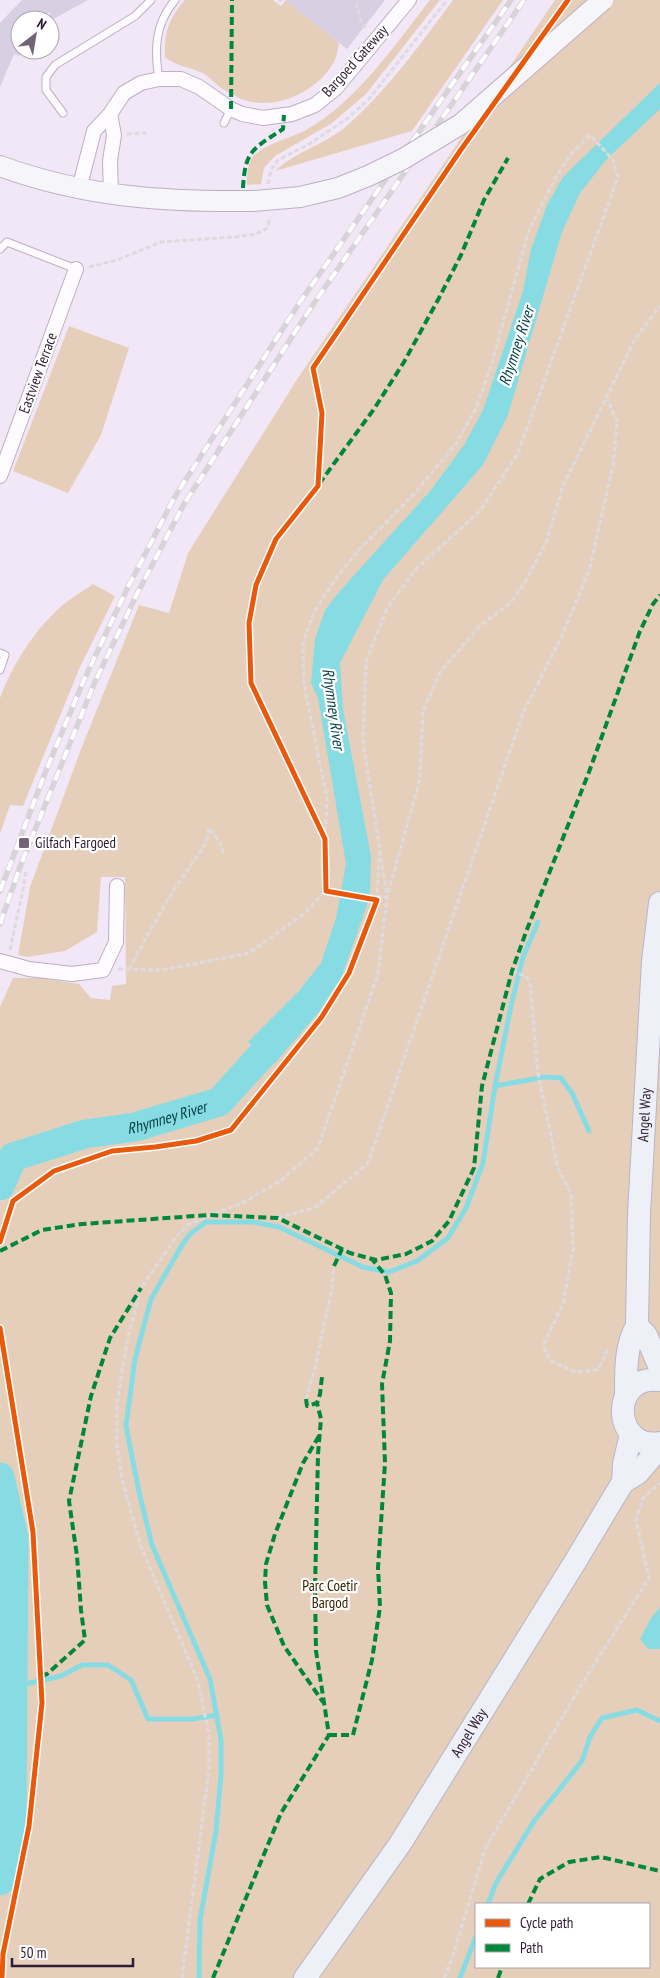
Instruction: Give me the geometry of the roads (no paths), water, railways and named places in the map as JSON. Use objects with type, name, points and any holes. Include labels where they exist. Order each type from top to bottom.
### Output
[{"type":"main road","name":"Angel Way","points":[[623,1482],[624,1464],[631,1434],[625,1425],[622,1415],[626,1395],[626,1373],[630,1338],[637,1326],[639,1204],[653,962],[660,903]]},
{"type":"main road","points":[[637,1326],[646,1335],[660,1368]]},
{"type":"main road","points":[[626,1395],[642,1381],[660,1380]]},
{"type":"main road","points":[[631,1434],[647,1443],[660,1443]]},
{"type":"main road","name":"Angel Way","points":[[305,1978],[400,1844],[623,1482],[638,1473],[660,1447]]},
{"type":"street","name":"Bargoed Gateway","points":[[79,189],[94,131],[110,114],[124,93],[141,83],[159,79],[181,79],[199,86],[231,110],[242,114],[263,118],[292,114],[315,105],[336,88],[409,0]]},
{"type":"street","points":[[0,166],[36,179],[79,189],[194,202],[264,201],[300,197],[338,188],[403,159],[461,124],[603,0]]},
{"type":"street","points":[[110,114],[114,135],[110,161],[111,194]]},
{"type":"street","name":"Eastview Terrace","points":[[0,476],[76,269]]},
{"type":"street","points":[[3,962],[28,969],[72,974],[103,970],[116,942],[117,886]]},
{"type":"lane","points":[[63,113],[46,90],[46,77],[54,65],[135,16],[151,0]]},
{"type":"lane","points":[[159,79],[157,66],[159,26],[168,8],[175,0]]},
{"type":"lane","points":[[224,124],[231,110]]},
{"type":"lane","points":[[0,249],[7,242],[76,269]]},
{"type":"lane","points":[[0,653],[5,655],[0,670]]},
{"type":"water","points":[[660,83],[660,109],[607,159],[580,193],[562,232],[508,415],[483,465],[383,580],[340,663],[343,709],[371,856],[370,897],[342,976],[319,1012],[274,1064],[248,1042],[298,992],[321,963],[336,918],[346,864],[318,698],[311,683],[315,639],[325,610],[431,490],[464,445],[483,410],[523,291],[531,249],[547,205],[563,177]]},
{"type":"water","points":[[660,1607],[660,1649],[648,1649],[640,1639],[651,1618]]},
{"type":"waterway","points":[[199,1978],[200,1920],[216,1831],[221,1775],[221,1740],[210,1679],[152,1545],[126,1426],[135,1359],[151,1299],[182,1245],[190,1234],[206,1222],[253,1222],[279,1227],[363,1267],[389,1272],[417,1261],[448,1238],[466,1208],[483,1163],[495,1086],[511,1006],[523,957],[538,922]]},
{"type":"waterway","name":"Rhymney River","points":[[0,1186],[13,1157],[85,1134],[135,1127],[219,1102],[288,1026]]},
{"type":"waterway","points":[[495,1086],[545,1077],[561,1078],[572,1093],[589,1131]]},
{"type":"waterway","name":"Rhymney River","points":[[0,1477],[14,1538],[12,1823],[0,1881]]},
{"type":"waterway","points":[[13,1684],[26,1684],[61,1676],[82,1665],[108,1665],[131,1680],[148,1719],[193,1719],[217,1715]]},
{"type":"waterway","points":[[488,1903],[496,1883],[534,1821],[582,1761],[590,1737],[602,1718],[637,1710],[660,1721]]},
{"type":"waterway","points":[[460,1978],[475,1939]]},
{"type":"railway","points":[[0,891],[47,768],[84,680],[126,591],[174,498],[300,302],[511,0]]},
{"type":"railway","points":[[0,924],[20,867],[94,684],[136,596],[184,504],[310,309],[524,0]]},
{"type":"place","name":"Gilfach Fargoed","points":[[24,843]]},
{"type":"park label","name":"Parc Coetir Bargod","points":[[330,1594]]}]
